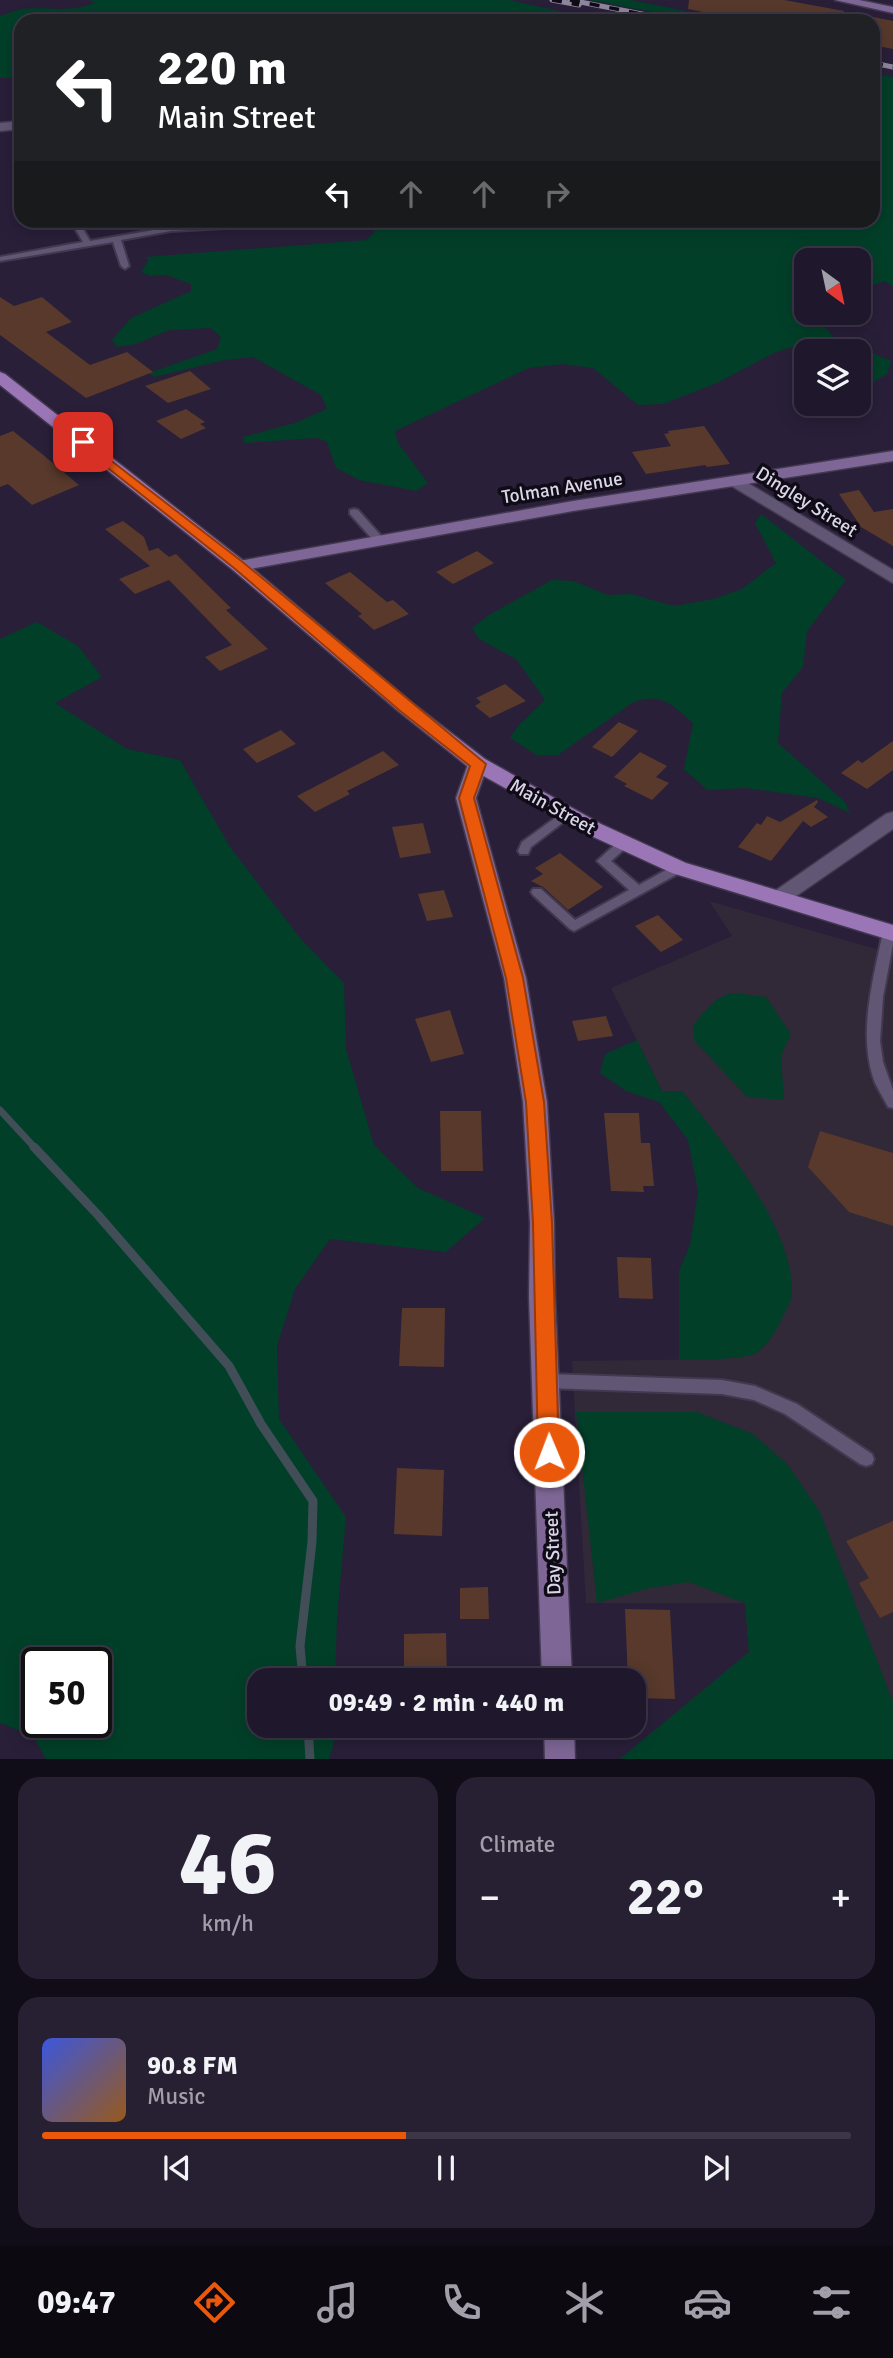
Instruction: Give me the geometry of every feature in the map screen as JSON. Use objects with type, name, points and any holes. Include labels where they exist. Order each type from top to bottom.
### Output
[{"type":"main road","points":[[841,0],[893,10]]},
{"type":"main road","name":"Main Street","points":[[0,377],[239,566],[404,706],[478,764],[566,814],[679,868],[891,932]]},
{"type":"main road","name":"Tolman Avenue","points":[[239,566],[573,506],[893,456]]},
{"type":"main road","name":"Day Street","points":[[478,764],[466,798],[514,978],[535,1102],[557,1668]]},
{"type":"main road","points":[[559,1738],[560,1759]]},
{"type":"street","name":"Dingley Street","points":[[736,481],[893,578]]},
{"type":"street","points":[[779,898],[893,820]]},
{"type":"lane","points":[[79,228],[88,243]]},
{"type":"lane","points":[[0,259],[116,239],[158,228]]},
{"type":"lane","points":[[116,239],[125,266]]},
{"type":"lane","points":[[354,512],[379,541]]},
{"type":"lane","points":[[524,851],[526,845],[566,814]]},
{"type":"lane","points":[[624,844],[603,861],[638,891]]},
{"type":"lane","points":[[537,892],[574,926],[679,868]]},
{"type":"lane","points":[[891,932],[873,1012],[875,1058],[887,1079],[884,1090],[893,1103]]},
{"type":"lane","points":[[547,1381],[722,1387],[755,1393],[791,1409],[866,1459]]},
{"type":"shaded area","points":[[709,901],[893,954],[893,1759],[620,1759],[749,1652],[745,1603],[586,1603],[572,1361],[717,1359],[777,1264],[662,1091],[611,988],[732,936]]},
{"type":"green space","points":[[90,0],[509,0],[572,14],[14,14],[14,78],[0,78],[0,16],[22,9],[69,9],[95,2]]},
{"type":"green space","points":[[589,0],[630,0],[701,14],[665,14]]},
{"type":"green space","points":[[880,74],[893,77],[893,286],[884,281],[872,285],[872,248],[794,248],[794,326],[825,326],[836,339],[794,339],[794,347],[776,352],[717,383],[663,404],[638,405],[593,368],[562,364],[529,368],[395,431],[398,443],[428,483],[416,491],[359,480],[336,468],[327,442],[317,438],[244,443],[243,437],[295,423],[327,409],[321,395],[253,357],[225,360],[154,377],[149,373],[217,349],[221,337],[211,328],[169,330],[136,344],[117,347],[112,340],[131,318],[191,291],[191,284],[166,275],[150,276],[141,272],[148,261],[146,257],[367,240],[375,231],[374,228],[880,228]]},
{"type":"green space","points":[[871,353],[891,361],[887,374],[871,384]]},
{"type":"green space","points":[[761,514],[846,580],[807,631],[803,667],[782,693],[778,743],[845,802],[850,813],[818,798],[745,788],[707,790],[684,769],[693,723],[659,699],[632,703],[558,755],[537,755],[510,738],[518,726],[545,700],[516,659],[479,639],[472,628],[489,615],[552,580],[573,581],[608,595],[631,594],[674,606],[714,599],[742,589],[776,563],[755,523]]},
{"type":"green space","points":[[37,622],[78,646],[102,677],[55,703],[127,749],[180,760],[230,847],[300,938],[344,983],[346,1049],[374,1145],[418,1188],[485,1218],[446,1252],[330,1239],[295,1289],[277,1346],[279,1419],[346,1517],[335,1668],[247,1668],[247,1738],[333,1738],[329,1759],[46,1759],[34,1738],[112,1738],[112,1647],[21,1647],[21,1731],[0,1723],[0,639]]},
{"type":"green space","points":[[736,993],[766,997],[791,1034],[781,1056],[784,1100],[747,1097],[694,1040],[693,1026],[707,1009],[723,996]]},
{"type":"green space","points":[[637,1040],[662,1091],[682,1091],[735,1159],[769,1214],[782,1242],[790,1268],[791,1299],[772,1337],[762,1349],[752,1355],[679,1360],[679,1271],[690,1245],[698,1192],[688,1140],[659,1102],[626,1091],[600,1073],[605,1054]]},
{"type":"green space","points":[[576,1412],[697,1412],[753,1434],[788,1465],[820,1512],[893,1702],[893,1759],[620,1759],[749,1652],[745,1603],[688,1582],[646,1589],[597,1603]]},
{"type":"building","points":[[689,0],[784,0],[844,11],[844,14],[713,14],[688,9]]},
{"type":"building","points":[[880,18],[893,21],[893,49],[880,46]]},
{"type":"building","points":[[0,297],[14,306],[42,297],[72,322],[46,332],[90,365],[127,352],[153,372],[86,398],[0,335]]},
{"type":"building","points":[[190,371],[211,389],[168,403],[145,386]]},
{"type":"building","points":[[186,409],[205,422],[200,424],[206,428],[181,439],[156,421]]},
{"type":"building","points":[[704,426],[730,464],[646,474],[632,452],[671,446],[664,434],[669,433],[668,431]]},
{"type":"building","points":[[13,431],[79,485],[32,505],[8,484],[0,487],[0,436]]},
{"type":"building","points":[[859,490],[874,512],[893,509],[893,546],[861,527],[839,494]]},
{"type":"building","points":[[123,521],[144,537],[149,551],[158,548],[169,557],[176,554],[231,608],[226,610],[268,649],[220,671],[205,657],[232,645],[169,580],[135,594],[119,579],[150,566],[105,529]]},
{"type":"building","points":[[477,551],[494,563],[453,584],[436,572]]},
{"type":"building","points":[[350,572],[387,602],[393,600],[409,614],[374,630],[358,616],[362,614],[325,583]]},
{"type":"building","points":[[505,684],[526,701],[490,718],[475,706],[481,702],[476,698]]},
{"type":"building","points":[[619,722],[638,731],[612,757],[592,747]]},
{"type":"building","points":[[281,730],[296,744],[257,763],[243,749]]},
{"type":"building","points":[[893,741],[893,770],[867,789],[841,773],[858,760],[862,763]]},
{"type":"building","points":[[383,751],[399,765],[347,791],[350,794],[315,812],[297,796]]},
{"type":"building","points":[[640,752],[667,766],[656,777],[669,783],[652,800],[624,786],[627,784],[614,777]]},
{"type":"building","points":[[817,800],[814,807],[828,817],[811,827],[803,821],[771,861],[738,847],[757,823],[761,825],[767,816],[780,822]]},
{"type":"building","points":[[423,823],[431,853],[400,858],[392,827]]},
{"type":"building","points":[[560,853],[603,887],[568,910],[543,887],[531,881],[543,874],[535,868]]},
{"type":"building","points":[[444,890],[453,917],[427,921],[418,894]]},
{"type":"building","points":[[658,915],[683,940],[661,952],[635,926]]},
{"type":"building","points":[[450,1010],[464,1054],[431,1062],[415,1019]]},
{"type":"building","points":[[606,1016],[613,1036],[578,1041],[572,1021]]},
{"type":"building","points":[[440,1111],[481,1111],[483,1171],[441,1171]]},
{"type":"building","points":[[604,1113],[639,1113],[641,1143],[650,1143],[654,1186],[643,1186],[644,1192],[611,1191]]},
{"type":"building","points":[[820,1131],[893,1153],[893,1226],[849,1212],[808,1167]]},
{"type":"building","points":[[617,1257],[651,1258],[653,1299],[619,1298]]},
{"type":"building","points":[[402,1308],[445,1308],[444,1367],[399,1366]]},
{"type":"building","points":[[397,1468],[444,1470],[442,1536],[394,1534]]},
{"type":"building","points":[[893,1521],[893,1612],[880,1618],[859,1583],[869,1578],[846,1541]]},
{"type":"building","points":[[488,1587],[489,1619],[460,1619],[460,1588]]},
{"type":"building","points":[[625,1609],[670,1610],[675,1699],[646,1698],[646,1668],[627,1668]]},
{"type":"building","points":[[446,1633],[447,1668],[404,1668],[404,1634]]},
{"type":"waterway","points":[[0,1110],[36,1149]]},
{"type":"waterway","points":[[34,1147],[98,1215],[229,1366],[261,1424],[313,1501],[312,1542],[300,1646],[302,1668]]},
{"type":"waterway","points":[[309,1738],[310,1759]]},
{"type":"railway","points":[[552,0],[579,5]]},
{"type":"railway","points":[[570,0],[642,14]]},
{"type":"railway","points":[[880,64],[893,67]]},
{"type":"route","points":[[83,442],[239,566],[404,706],[478,764],[466,798],[514,978],[535,1102],[542,1223],[542,1297],[549,1452]]}]
